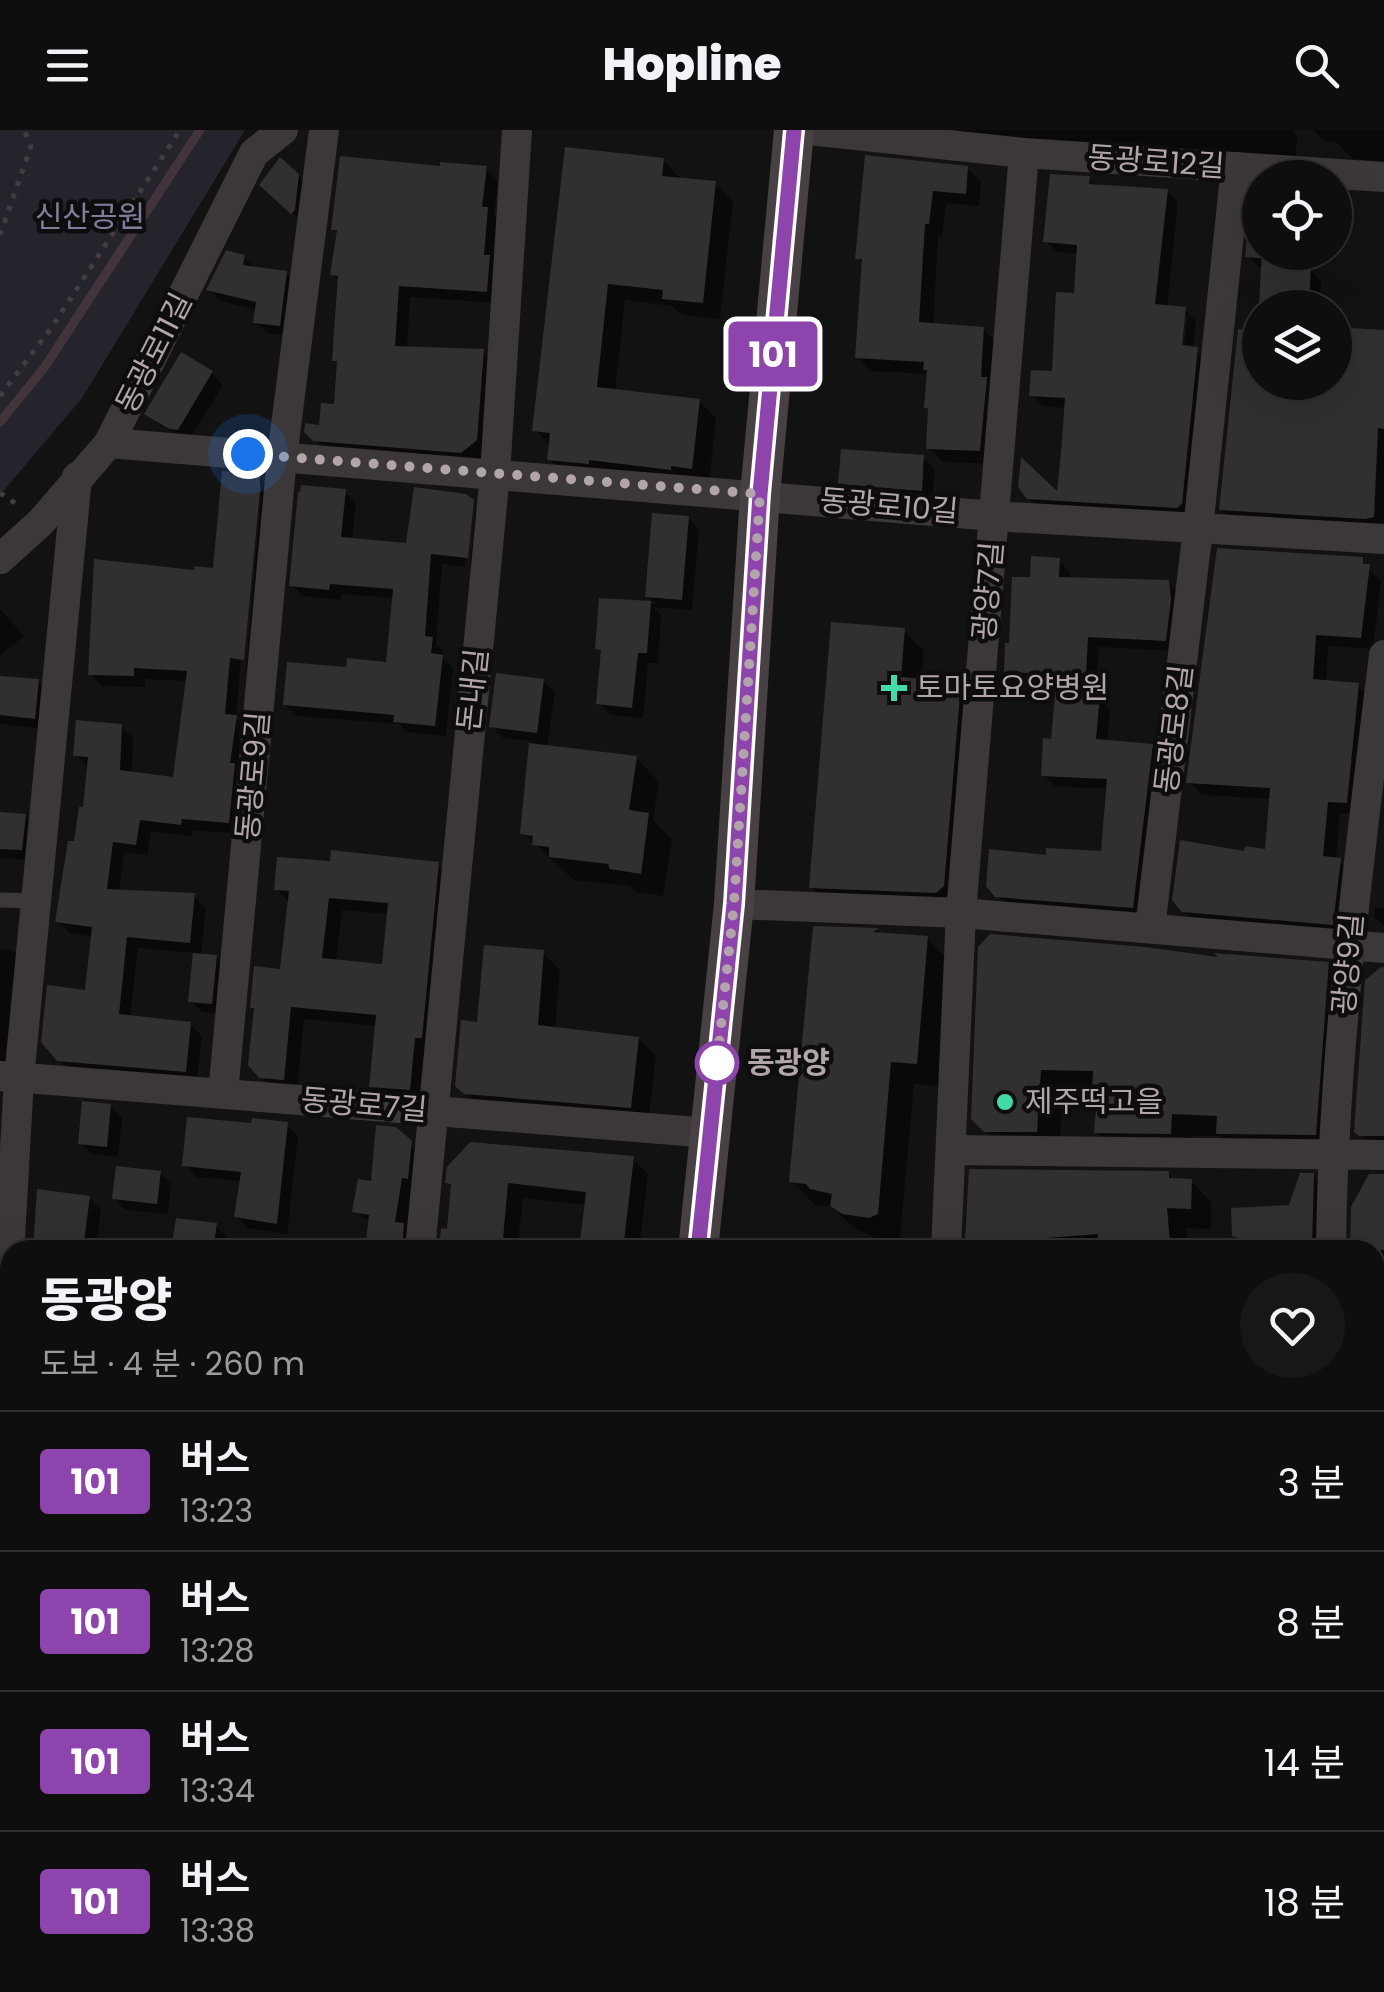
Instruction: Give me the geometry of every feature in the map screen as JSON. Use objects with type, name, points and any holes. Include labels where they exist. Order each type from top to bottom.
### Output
[{"type":"main road","points":[[699,1240],[734,904],[760,494],[794,130]]},
{"type":"street","name":"동광로11길","points":[[0,560],[41,522],[109,443],[254,154],[283,130]]},
{"type":"street","name":"동광로9길","points":[[223,1094],[282,457],[324,130]]},
{"type":"street","name":"돈내길","points":[[421,1240],[494,474],[517,130]]},
{"type":"street","name":"동광로12길","points":[[810,130],[1024,153],[1384,176]]},
{"type":"street","name":"광양7길","points":[[946,1240],[961,913],[1024,153]]},
{"type":"street","points":[[1198,529],[1236,167]]},
{"type":"street","points":[[109,443],[760,494]]},
{"type":"street","points":[[6,1240],[9,1077],[36,901],[77,477]]},
{"type":"street","name":"동광로10길","points":[[760,494],[994,516],[1384,539]]},
{"type":"street","name":"동광로8길","points":[[1150,928],[1198,529]]},
{"type":"street","name":"광양9길","points":[[1332,1240],[1332,1154],[1349,944],[1384,655]]},
{"type":"street","points":[[734,904],[961,913],[1384,948]]},
{"type":"street","name":"동광로7길","points":[[9,1077],[710,1133]]},
{"type":"street","points":[[950,1150],[1384,1155]]},
{"type":"lane","points":[[0,900],[36,901]]},
{"type":"path","points":[[0,235],[31,146],[24,130]]},
{"type":"path","points":[[0,396],[52,327],[180,130]]},
{"type":"green space","name":"신산공원","points":[[0,130],[245,130],[82,398],[0,495]]},
{"type":"building","points":[[565,147],[664,158],[662,176],[716,181],[703,303],[662,299],[663,290],[608,284],[597,387],[700,399],[692,469],[547,460],[550,433],[532,431]]},
{"type":"building","points":[[865,155],[968,166],[966,194],[933,191],[929,224],[925,224],[919,322],[984,327],[981,377],[987,377],[980,451],[926,449],[924,362],[855,358],[862,259],[855,259]]},
{"type":"building","points":[[340,156],[440,166],[440,162],[487,166],[482,207],[488,207],[484,255],[490,255],[487,292],[399,286],[395,346],[484,349],[477,440],[461,453],[313,441],[304,432],[305,423],[319,425],[321,403],[334,404],[337,361],[332,361],[338,276],[330,275],[337,230],[331,230]]},
{"type":"building","points":[[280,157],[299,174],[295,210],[291,214],[259,185]]},
{"type":"building","points":[[1050,174],[1090,176],[1089,184],[1168,189],[1155,304],[1186,307],[1182,345],[1198,347],[1182,504],[1177,508],[1027,499],[1018,487],[1021,457],[1057,491],[1061,453],[1065,398],[1029,396],[1031,370],[1052,371],[1056,292],[1074,293],[1077,245],[1043,242]]},
{"type":"building","points":[[226,250],[245,255],[243,265],[287,271],[280,326],[253,323],[256,302],[206,290]]},
{"type":"building","points":[[1261,270],[1311,270],[1310,290],[1260,290]]},
{"type":"building","points":[[1352,328],[1384,330],[1384,429],[1378,428],[1374,517],[1219,510],[1238,329],[1242,329],[1242,400],[1352,400]]},
{"type":"building","points":[[181,352],[213,371],[178,430],[144,414]]},
{"type":"building","points":[[841,449],[924,455],[922,491],[838,484]]},
{"type":"building","points":[[222,471],[260,474],[244,660],[230,658],[225,714],[237,715],[230,763],[235,763],[229,823],[182,819],[181,825],[140,820],[136,845],[113,842],[107,889],[195,893],[190,943],[127,937],[119,1014],[191,1022],[186,1072],[57,1061],[41,1042],[47,985],[85,990],[92,927],[55,922],[68,841],[74,841],[79,807],[83,807],[88,757],[73,756],[76,720],[122,724],[120,770],[173,777],[187,671],[134,668],[134,676],[88,675],[94,559],[194,570],[194,566],[213,568]]},
{"type":"building","points":[[301,485],[346,489],[341,537],[406,543],[414,487],[466,494],[474,500],[468,558],[431,554],[425,636],[433,637],[431,653],[443,655],[435,726],[393,722],[394,715],[283,705],[287,662],[346,667],[347,658],[386,662],[393,589],[330,584],[329,590],[289,586]]},
{"type":"building","points":[[652,513],[689,516],[682,600],[645,597]]},
{"type":"building","points":[[1217,548],[1363,557],[1363,564],[1370,564],[1361,638],[1316,635],[1313,679],[1359,683],[1347,803],[1328,802],[1323,856],[1341,858],[1333,925],[1182,912],[1172,900],[1180,840],[1244,851],[1245,846],[1265,849],[1270,788],[1186,783]]},
{"type":"building","points":[[1031,556],[1060,558],[1059,577],[1169,580],[1166,641],[1088,637],[1085,694],[1100,695],[1096,739],[1153,744],[1133,908],[995,897],[986,886],[989,849],[1046,855],[1046,848],[1101,851],[1107,779],[1041,776],[1043,738],[1051,739],[1057,674],[1004,672],[1012,577],[1030,577]]},
{"type":"building","points":[[599,598],[651,601],[647,653],[638,653],[632,708],[596,704],[601,650],[595,649]]},
{"type":"building","points":[[831,622],[905,628],[901,677],[961,683],[944,886],[936,893],[809,888]]},
{"type":"building","points":[[496,673],[544,679],[537,733],[489,727]]},
{"type":"building","points":[[0,676],[39,679],[35,719],[0,715]]},
{"type":"building","points":[[529,743],[637,756],[629,810],[649,813],[641,874],[610,869],[608,864],[549,857],[549,847],[532,845],[533,836],[520,834]]},
{"type":"building","points":[[0,812],[26,814],[22,850],[0,849]]},
{"type":"building","points":[[331,850],[439,862],[422,1038],[415,1038],[410,1090],[369,1087],[376,1015],[291,1007],[284,1080],[259,1078],[248,1065],[254,966],[280,969],[289,891],[274,890],[277,857],[330,861]],"holes":[[[329,898],[388,903],[382,964],[322,958]]]},
{"type":"building","points":[[813,926],[879,928],[873,932],[928,936],[917,1064],[891,1062],[878,1214],[869,1218],[842,1214],[830,1206],[832,1194],[789,1182]]},
{"type":"building","points":[[990,934],[1218,957],[1214,953],[1329,962],[1316,1135],[1216,1134],[1217,1116],[1172,1114],[1171,1134],[1094,1133],[1093,1071],[1041,1070],[1037,1132],[984,1132],[971,1119],[978,947]]},
{"type":"building","points":[[484,945],[544,950],[538,1025],[639,1037],[631,1108],[464,1094],[455,1086],[461,1020],[477,1022]]},
{"type":"building","points":[[193,953],[217,955],[212,1004],[188,1002]]},
{"type":"building","points":[[1381,967],[1384,1136],[1359,1136],[1354,1132],[1365,980]]},
{"type":"building","points":[[82,1101],[111,1104],[107,1147],[78,1144]]},
{"type":"building","points":[[187,1117],[288,1122],[277,1224],[234,1217],[241,1172],[182,1166]]},
{"type":"building","points":[[376,1125],[396,1127],[412,1141],[408,1179],[402,1178],[395,1222],[404,1223],[403,1240],[366,1240],[369,1215],[352,1212],[358,1179],[371,1181]]},
{"type":"building","points":[[470,1142],[634,1156],[624,1240],[580,1240],[586,1192],[508,1183],[503,1240],[440,1240],[441,1228],[447,1229],[451,1184],[445,1183],[447,1167]]},
{"type":"building","points":[[116,1166],[161,1171],[157,1204],[112,1199]]},
{"type":"building","points":[[969,1169],[1169,1171],[1169,1178],[1192,1179],[1191,1209],[1167,1208],[1170,1240],[1098,1240],[1098,1234],[1046,1240],[965,1240]]},
{"type":"building","points":[[1300,1173],[1314,1173],[1312,1240],[1244,1240],[1232,1236],[1231,1208],[1289,1205]]},
{"type":"building","points":[[1369,1174],[1384,1174],[1384,1240],[1350,1240],[1351,1207]]},
{"type":"building","points":[[37,1189],[90,1196],[84,1240],[34,1240]]},
{"type":"building","points":[[176,1218],[217,1223],[214,1240],[173,1240]]},
{"type":"waterway","points":[[0,422],[44,368],[200,130]]},
{"type":"bus line","name":"101","points":[[699,1240],[734,904],[760,494],[794,130]]},
{"type":"place","name":"토마토요양병원","points":[[894,688]]},
{"type":"place","name":"동광양","points":[[717,1063]]},
{"type":"place","name":"제주떡고을","points":[[1005,1102]]},
{"type":"route","points":[[248,454],[760,494],[734,904],[717,1063]]}]
